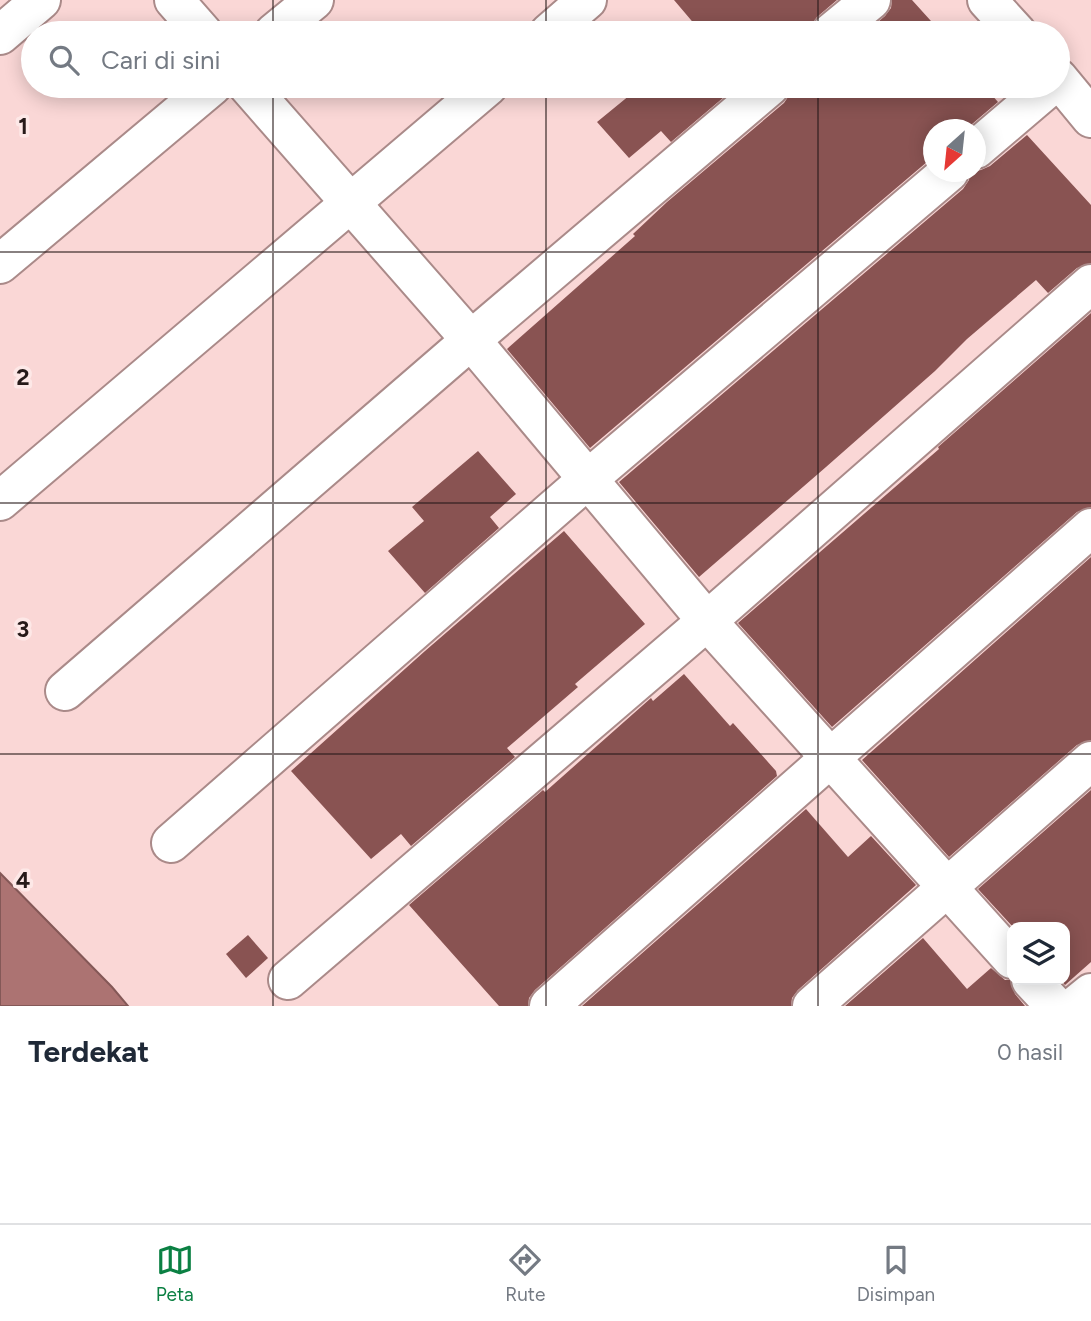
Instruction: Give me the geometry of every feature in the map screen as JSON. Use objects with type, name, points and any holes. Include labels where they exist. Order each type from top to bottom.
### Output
[{"type":"street","points":[[0,35],[41,0]]},
{"type":"street","points":[[174,0],[192,21]]},
{"type":"street","points":[[289,21],[314,0]]},
{"type":"street","points":[[563,21],[587,0]]},
{"type":"street","points":[[845,21],[870,0]]},
{"type":"street","points":[[987,0],[1006,21]]},
{"type":"street","points":[[1070,93],[1091,118]]},
{"type":"street","points":[[0,264],[198,98]]},
{"type":"street","points":[[258,98],[471,340],[706,621],[1007,953]]},
{"type":"street","points":[[0,501],[474,98]]},
{"type":"street","points":[[65,691],[756,98]]},
{"type":"street","points":[[986,140],[1036,98]]},
{"type":"street","points":[[171,843],[588,479],[937,182]]},
{"type":"street","points":[[288,980],[706,621],[1091,284]]},
{"type":"street","points":[[549,1006],[1091,528]]},
{"type":"street","points":[[812,1006],[1091,761]]},
{"type":"street","points":[[1036,985],[1055,1006]]},
{"type":"street","points":[[1075,1006],[1091,993]]},
{"type":"shaded area","points":[[0,873],[112,987],[128,1006],[0,1006]]},
{"type":"building","points":[[674,0],[837,0],[814,21],[692,21]]},
{"type":"building","points":[[892,0],[912,0],[931,21],[879,21],[891,8]]},
{"type":"building","points":[[626,98],[723,98],[671,142],[661,131],[629,158],[597,122]]},
{"type":"building","points":[[787,98],[994,98],[998,102],[978,119],[923,119],[923,165],[590,448],[507,349],[635,236],[633,234]]},
{"type":"building","points":[[1027,135],[1091,205],[1091,263],[1077,268],[1048,293],[1036,280],[699,577],[619,482],[963,189],[968,182],[986,182],[986,168]]},
{"type":"building","points":[[1091,313],[1091,507],[1077,512],[832,727],[738,623]]},
{"type":"building","points":[[478,451],[516,494],[490,517],[499,528],[425,593],[388,551],[424,521],[412,507]]},
{"type":"building","points":[[564,531],[645,624],[575,684],[578,687],[507,748],[515,757],[411,846],[401,834],[371,859],[291,771]]},
{"type":"building","points":[[1091,557],[1091,740],[1077,745],[949,857],[862,760]]},
{"type":"building","points":[[684,674],[730,726],[733,723],[776,771],[777,776],[535,990],[529,998],[528,1006],[499,1006],[409,905],[543,790],[545,792],[651,698],[653,701]]},
{"type":"building","points":[[1091,790],[1091,962],[1070,981],[1070,922],[1008,922],[978,889]]},
{"type":"building","points":[[806,809],[848,857],[871,836],[916,885],[798,990],[792,998],[791,1006],[582,1006]]},
{"type":"building","points":[[248,935],[268,958],[246,978],[226,954]]},
{"type":"building","points":[[923,938],[967,989],[991,968],[1007,980],[1007,985],[1012,985],[1025,1006],[845,1006]]}]
